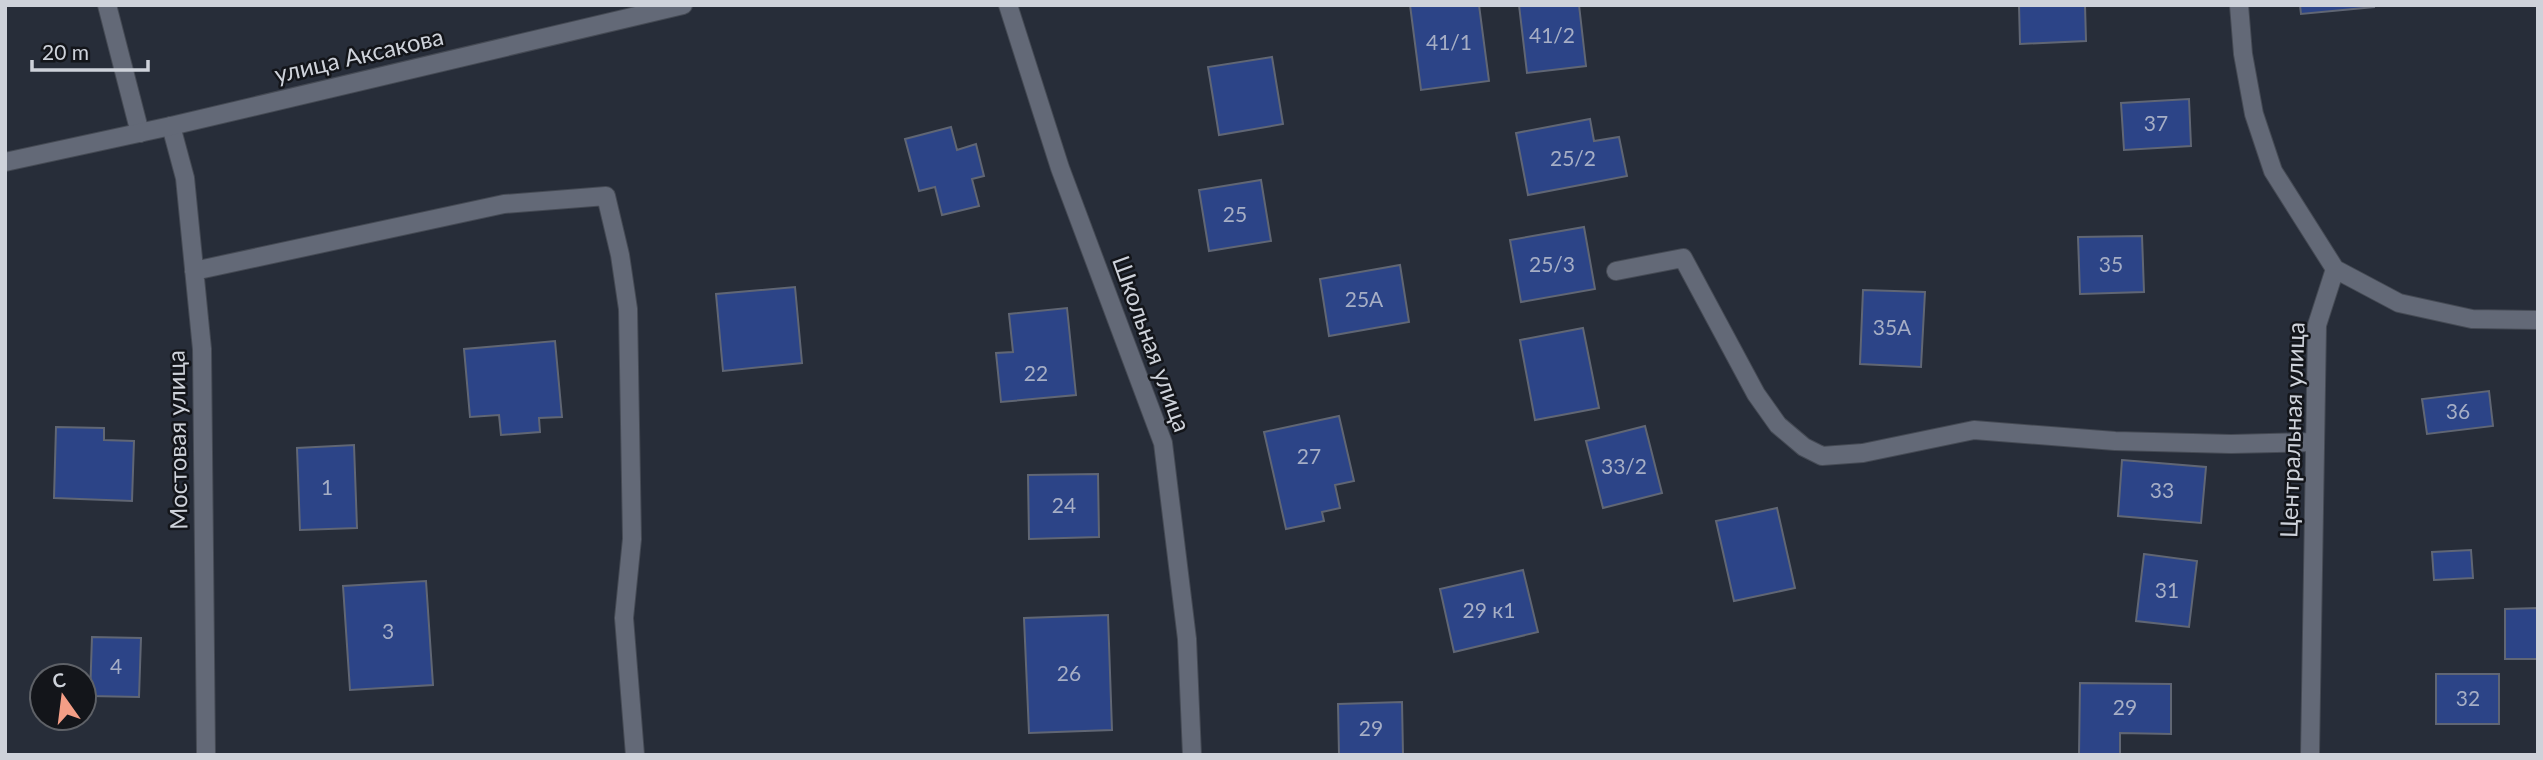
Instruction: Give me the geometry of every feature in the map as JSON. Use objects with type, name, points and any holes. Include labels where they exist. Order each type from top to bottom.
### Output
[{"type":"street","points":[[107,5],[140,133]]},
{"type":"street","name":"улица Аксакова","points":[[5,162],[171,126],[682,5]]},
{"type":"street","name":"Школьная улица","points":[[1008,5],[1060,168],[1163,443],[1187,639],[1192,755]]},
{"type":"street","points":[[2239,5],[2243,54],[2254,114],[2273,171],[2335,268],[2399,303],[2472,319],[2538,320]]},
{"type":"street","name":"Мостовая улица","points":[[171,126],[185,178],[202,349],[206,755]]},
{"type":"street","points":[[194,271],[505,204],[606,196],[620,255],[628,309],[632,539],[624,618],[635,755]]},
{"type":"street","points":[[1616,271],[1683,258],[1763,405],[1778,425],[1804,447],[1822,456],[1863,453],[1974,430],[2115,441],[2231,444],[2314,442]]},
{"type":"street","name":"Центральная улица","points":[[2310,755],[2317,325],[2335,268]]},
{"type":"building","points":[[1410,5],[1479,5],[1489,81],[1421,90]]},
{"type":"building","points":[[1519,5],[1579,5],[1586,66],[1527,73]]},
{"type":"building","points":[[2019,5],[2085,5],[2086,41],[2020,44]]},
{"type":"building","points":[[2300,5],[2374,5],[2374,7],[2301,14]]},
{"type":"building","points":[[1272,57],[1283,124],[1219,135],[1208,67]]},
{"type":"building","points":[[2189,99],[2191,146],[2124,150],[2121,103]]},
{"type":"building","points":[[1590,119],[1594,141],[1619,137],[1627,176],[1528,195],[1516,133]]},
{"type":"building","points":[[951,127],[957,150],[976,144],[984,176],[972,179],[979,206],[942,215],[935,187],[919,191],[905,139]]},
{"type":"building","points":[[1261,180],[1271,241],[1209,251],[1199,190]]},
{"type":"building","points":[[1584,227],[1595,289],[1521,302],[1510,240]]},
{"type":"building","points":[[2142,236],[2144,292],[2080,294],[2078,237]]},
{"type":"building","points":[[1400,265],[1409,322],[1329,336],[1320,279]]},
{"type":"building","points":[[795,287],[802,363],[723,371],[716,294]]},
{"type":"building","points":[[1863,290],[1925,292],[1921,367],[1860,364]]},
{"type":"building","points":[[1067,308],[1076,395],[1001,402],[996,353],[1013,352],[1009,314]]},
{"type":"building","points":[[1583,328],[1599,408],[1535,420],[1520,340]]},
{"type":"building","points":[[555,341],[562,417],[539,418],[540,432],[501,435],[499,415],[470,417],[464,349]]},
{"type":"building","points":[[2489,391],[2493,426],[2427,434],[2422,399]]},
{"type":"building","points":[[1339,416],[1354,481],[1335,485],[1340,508],[1322,512],[1324,521],[1286,529],[1264,432]]},
{"type":"building","points":[[1645,426],[1662,493],[1603,508],[1586,441]]},
{"type":"building","points":[[56,427],[104,428],[104,440],[134,441],[132,501],[54,498]]},
{"type":"building","points":[[354,445],[357,528],[300,530],[297,448]]},
{"type":"building","points":[[2122,460],[2206,467],[2201,523],[2118,516]]},
{"type":"building","points":[[1098,474],[1099,537],[1029,539],[1028,475]]},
{"type":"building","points":[[1777,508],[1795,588],[1734,601],[1716,521]]},
{"type":"building","points":[[2471,550],[2473,578],[2434,580],[2432,552]]},
{"type":"building","points":[[2144,554],[2197,561],[2189,627],[2136,621]]},
{"type":"building","points":[[1523,570],[1538,632],[1454,652],[1440,589]]},
{"type":"building","points":[[426,581],[433,685],[350,690],[343,586]]},
{"type":"building","points":[[2538,608],[2538,659],[2505,659],[2505,609]]},
{"type":"building","points":[[1108,615],[1112,730],[1029,733],[1024,618]]},
{"type":"building","points":[[92,637],[141,638],[139,697],[98,696],[98,662],[91,662]]},
{"type":"building","points":[[2436,674],[2499,674],[2499,724],[2436,724]]},
{"type":"building","points":[[2080,683],[2171,684],[2171,734],[2120,733],[2120,755],[2079,755]]},
{"type":"building","points":[[1402,702],[1403,755],[1339,755],[1338,704]]}]
